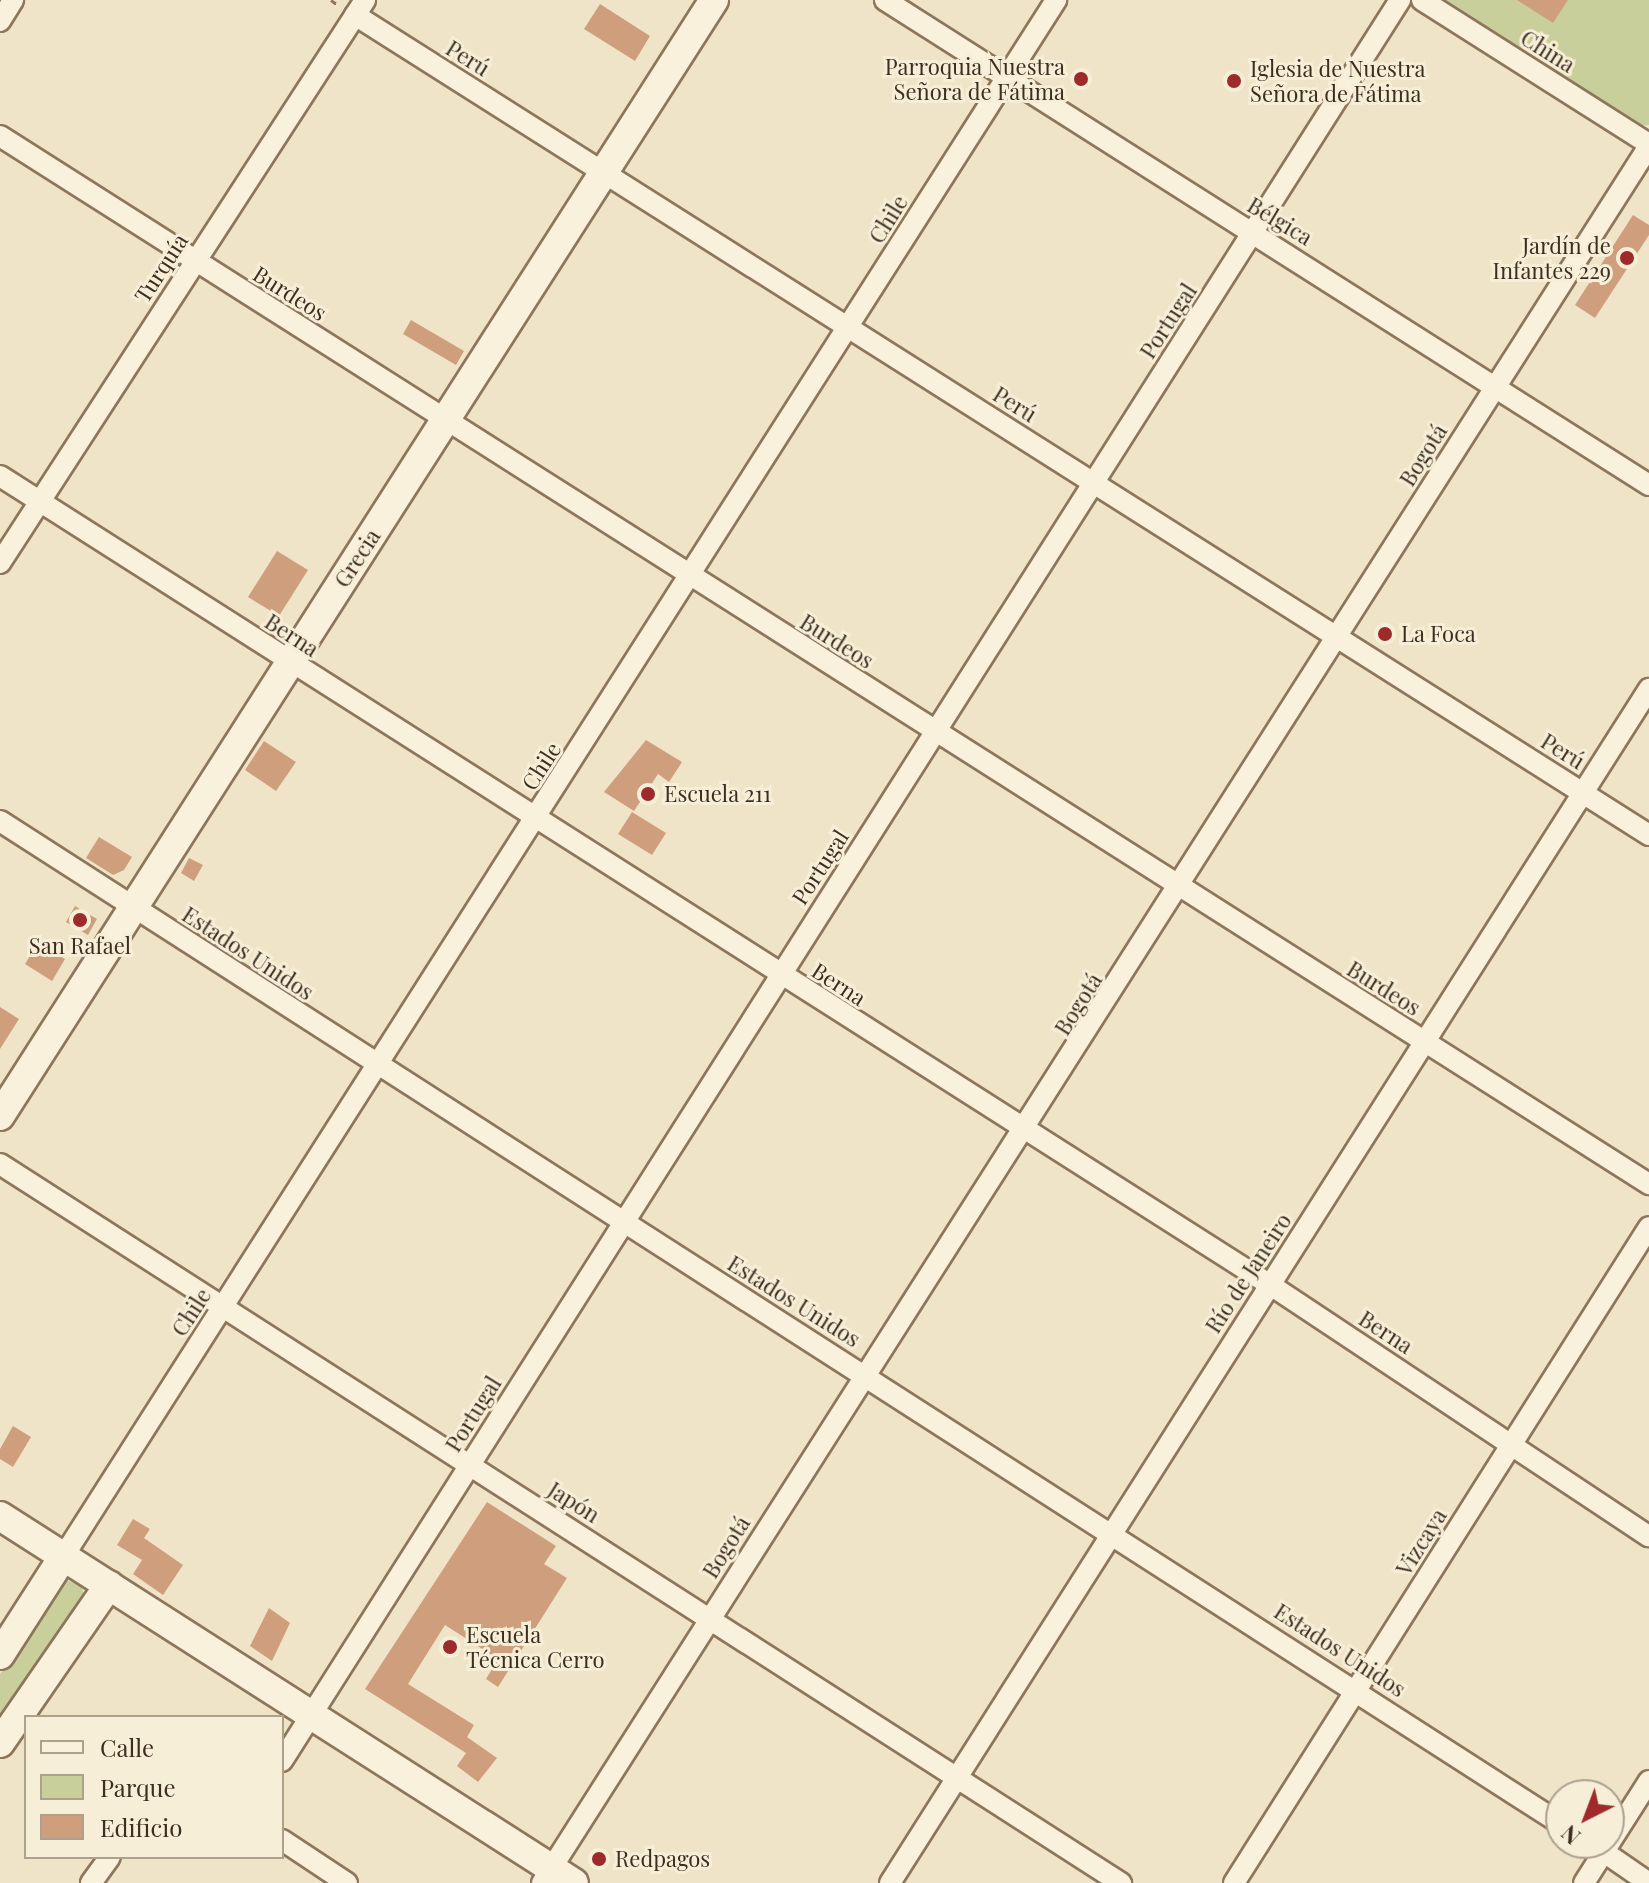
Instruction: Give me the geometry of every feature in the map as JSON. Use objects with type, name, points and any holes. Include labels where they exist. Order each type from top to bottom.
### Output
[{"type":"street","points":[[0,21],[13,0]]},
{"type":"street","name":"Grecia","points":[[0,1116],[714,0]]},
{"type":"street","name":"Bélgica","points":[[885,0],[1496,385],[1649,485]]},
{"type":"street","name":"Chile","points":[[63,1557],[1056,0]]},
{"type":"street","name":"Portugal","points":[[284,1758],[1400,0]]},
{"type":"street","name":"China","points":[[1422,0],[1649,145]]},
{"type":"street","name":"Perú","points":[[360,8],[604,172],[1649,835]]},
{"type":"street","name":"Turquía","points":[[0,563],[360,8]]},
{"type":"street","name":"Burdeos","points":[[0,136],[1649,1184]]},
{"type":"street","name":"Bogotá","points":[[555,1878],[711,1617],[865,1374],[1025,1133],[1649,145]]},
{"type":"street","name":"Berna","points":[[0,476],[1025,1133],[1269,1284],[1649,1536]]},
{"type":"street","name":"Río de Janeiro","points":[[890,1883],[1649,689]]},
{"type":"street","name":"Estados Unidos","points":[[0,821],[623,1222],[1112,1531],[1545,1813]]},
{"type":"street","name":"Japón","points":[[0,1164],[711,1617],[1121,1883]]},
{"type":"street","name":"Vizcaya","points":[[1234,1883],[1649,1227]]},
{"type":"street","points":[[0,1516],[312,1713],[555,1878]]},
{"type":"street","points":[[0,1655],[63,1557]]},
{"type":"street","points":[[0,1743],[109,1585]]},
{"type":"street","points":[[1625,1811],[1649,1781]]},
{"type":"street","points":[[284,1841],[347,1883]]},
{"type":"street","points":[[91,1883],[109,1859]]},
{"type":"street","points":[[1584,1883],[1593,1859]]},
{"type":"street","points":[[1614,1859],[1649,1883]]},
{"type":"green space","points":[[1443,0],[1649,0],[1649,125],[1639,126]]},
{"type":"green space","points":[[67,1580],[82,1587],[84,1597],[0,1722],[0,1674]]},
{"type":"building","points":[[1517,0],[1568,0],[1553,23]]},
{"type":"building","points":[[600,4],[650,36],[635,61],[584,29]]},
{"type":"building","points":[[1633,215],[1649,225],[1649,235],[1595,318],[1575,305]]},
{"type":"building","points":[[411,320],[464,351],[456,365],[403,334]]},
{"type":"building","points":[[277,551],[308,570],[279,616],[248,597]]},
{"type":"building","points":[[646,740],[682,762],[669,782],[658,774],[634,811],[604,792]]},
{"type":"building","points":[[264,741],[296,762],[276,791],[245,770]]},
{"type":"building","points":[[632,812],[666,833],[652,855],[618,834]]},
{"type":"building","points":[[99,837],[132,857],[124,870],[113,875],[86,858]]},
{"type":"building","points":[[189,858],[203,865],[194,881],[181,873]]},
{"type":"building","name":"San Rafael","points":[[75,906],[97,919],[88,935],[66,922]]},
{"type":"building","points":[[38,943],[65,959],[52,981],[25,964]]},
{"type":"building","points":[[0,1007],[19,1019],[0,1049]]},
{"type":"building","points":[[13,1426],[31,1437],[13,1467],[0,1459],[0,1449]]},
{"type":"building","name":"Escuela Técnica Cerro","points":[[487,1502],[556,1546],[544,1564],[567,1578],[498,1687],[486,1679],[498,1659],[445,1625],[408,1684],[474,1725],[467,1737],[497,1758],[478,1782],[457,1766],[466,1753],[365,1689]]},
{"type":"building","points":[[133,1519],[150,1529],[144,1538],[183,1565],[163,1595],[133,1574],[142,1560],[117,1545]]},
{"type":"building","points":[[269,1608],[290,1623],[272,1661],[250,1646]]},
{"type":"place","name":"Parroquia Nuestra Señora de Fátima","points":[[1081,79]]},
{"type":"place","name":"Iglesia de Nuestra Señora de Fátima","points":[[1234,81]]},
{"type":"place","name":"Jardín de Infantes 229","points":[[1627,258]]},
{"type":"place","name":"La Foca","points":[[1385,634]]},
{"type":"place","name":"Escuela 211","points":[[648,794]]},
{"type":"place","name":"San Rafael","points":[[80,920]]},
{"type":"place","name":"Escuela Técnica Cerro","points":[[450,1647]]},
{"type":"place","name":"Redpagos","points":[[599,1859]]}]
